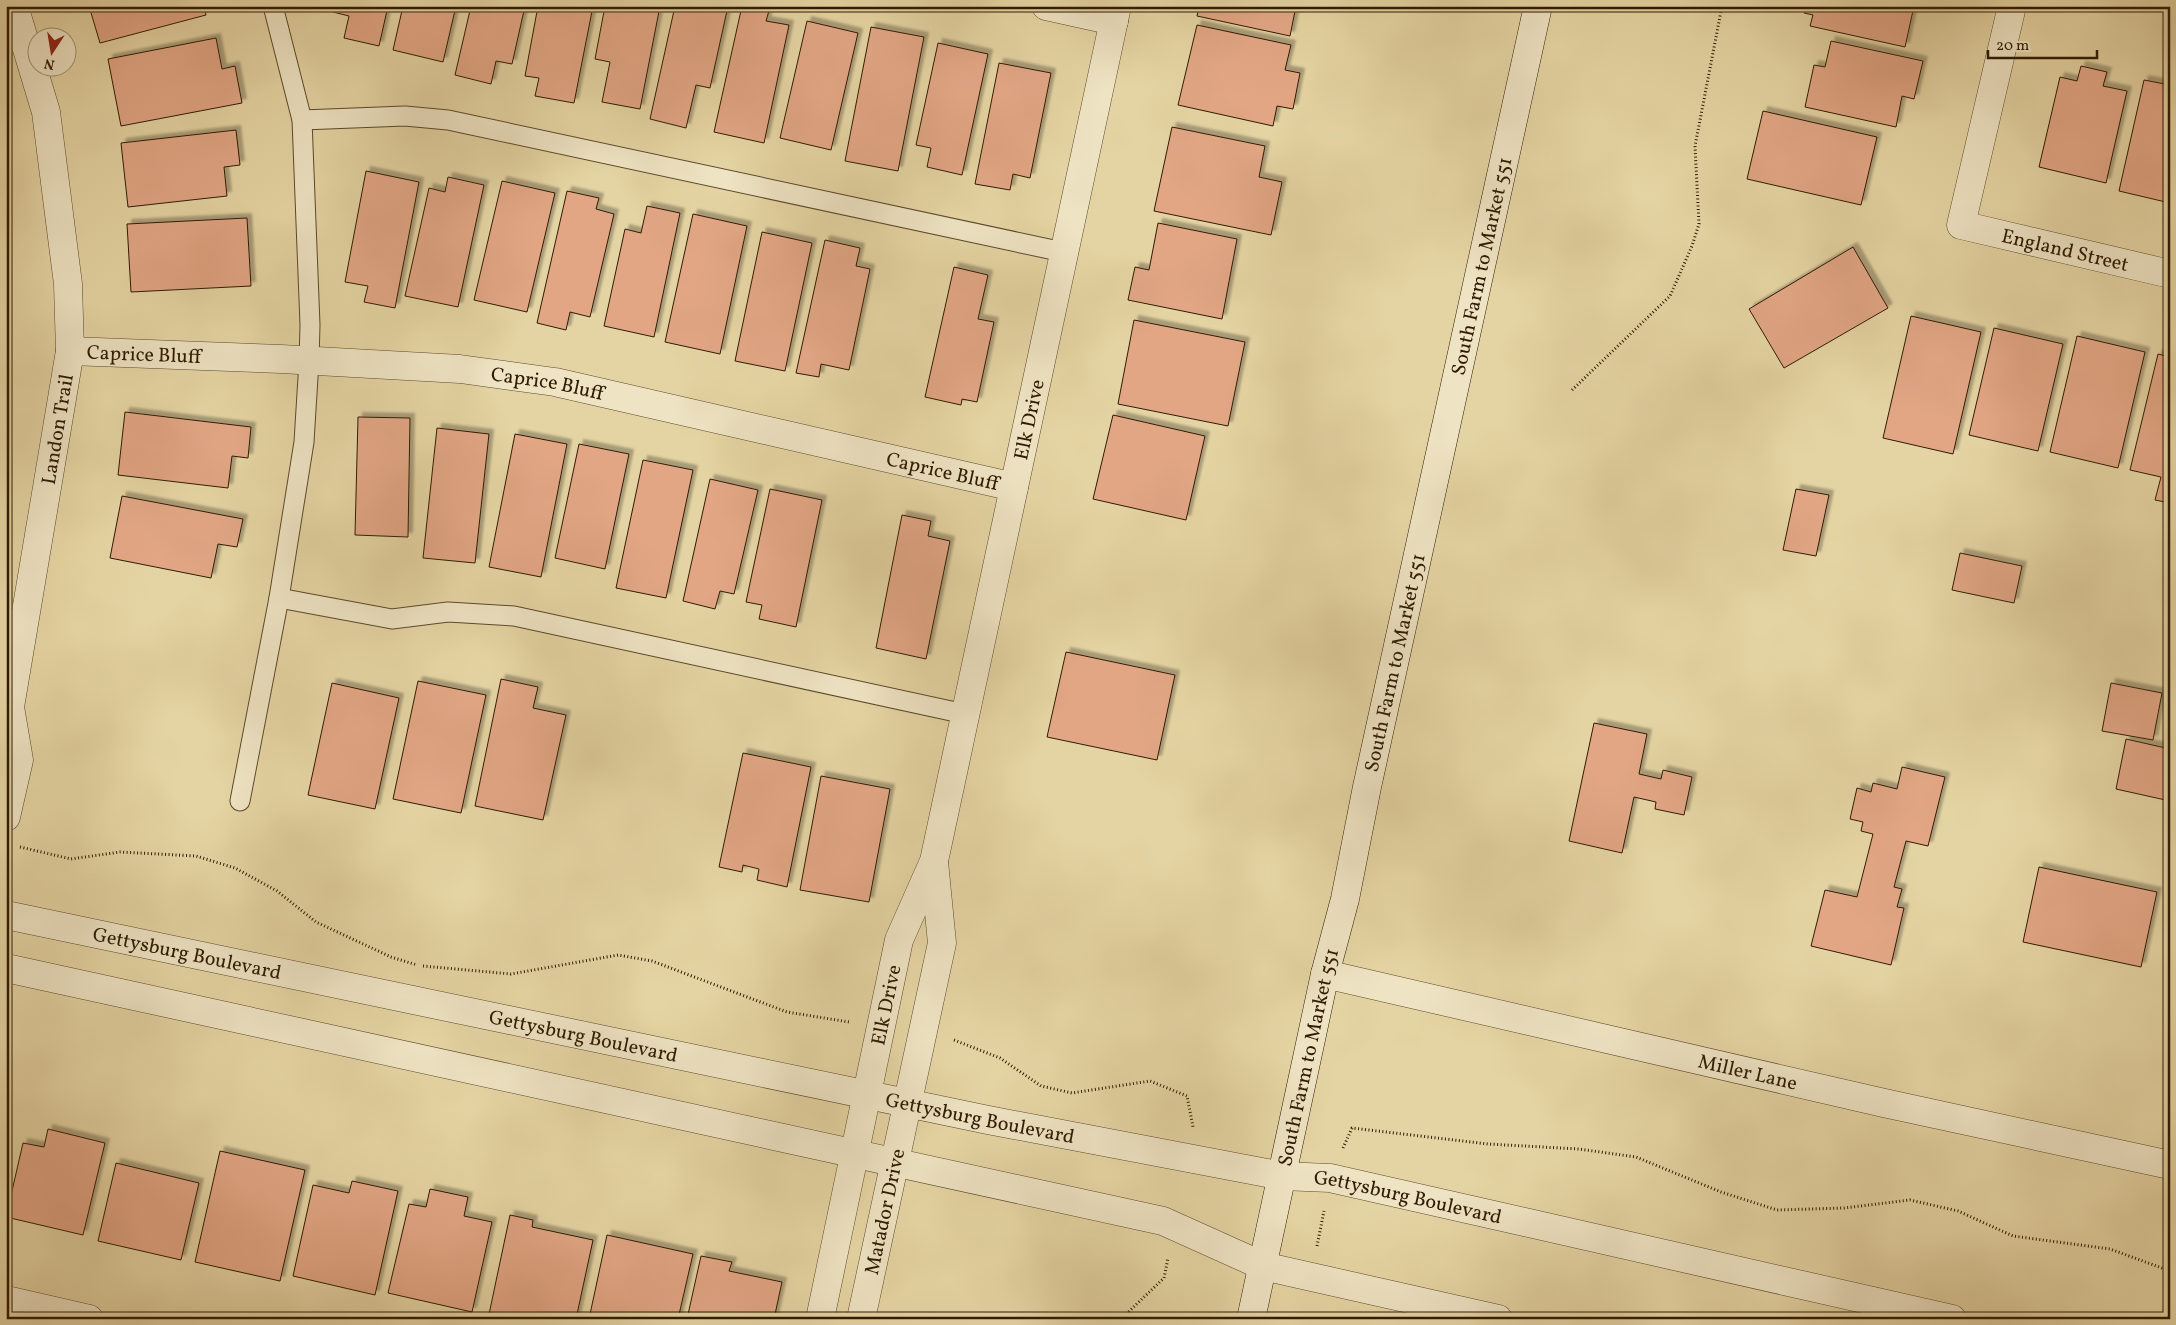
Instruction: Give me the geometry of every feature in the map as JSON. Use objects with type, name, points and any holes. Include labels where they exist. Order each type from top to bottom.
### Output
[{"type":"street","name":"Landon Trail","points":[[6,817],[19,760],[8,709],[70,351],[68,284],[46,112],[14,6]]},
{"type":"street","points":[[1046,6],[1116,14]]},
{"type":"street","name":"South Farm to Market 551","points":[[1251,1319],[1325,974],[1345,899],[1367,787],[1538,6]]},
{"type":"street","name":"England Street","points":[[2012,6],[1961,226],[2170,274]]},
{"type":"street","name":"Elk Drive","points":[[854,1154],[899,940],[934,861],[1063,252],[1116,14]]},
{"type":"street","name":"Caprice Bluff","points":[[70,351],[309,360],[460,369],[555,382],[1014,487]]},
{"type":"street","name":"Elk Drive","points":[[908,1103],[942,943],[934,861]]},
{"type":"street","name":"Gettysburg Boulevard","points":[[6,915],[867,1095],[1282,1176],[1330,1178],[1952,1319]]},
{"type":"street","points":[[6,968],[1163,1222],[1262,1266],[1498,1319]]},
{"type":"street","name":"Miller Lane","points":[[1325,974],[1884,1103],[2170,1165]]},
{"type":"street","name":"Matador Drive","points":[[861,1319],[908,1103]]},
{"type":"street","name":"Matador Drive","points":[[820,1319],[854,1154]]},
{"type":"street","points":[[6,1300],[89,1319]]},
{"type":"lane","points":[[240,801],[279,598],[304,442],[309,360],[310,325],[302,120],[273,6]]},
{"type":"lane","points":[[302,120],[405,116],[448,120],[1063,252]]},
{"type":"lane","points":[[279,598],[392,620],[448,612],[514,616],[965,714]]},
{"type":"path","points":[[1572,390],[1670,296],[1692,246],[1699,224],[1695,146],[1722,6]]},
{"type":"path","points":[[16,846],[71,859],[120,852],[196,856],[236,868],[277,892],[316,922],[391,957],[420,966],[511,974],[618,955],[652,961],[787,1012],[881,1027]]},
{"type":"path","points":[[922,1035],[961,1042],[990,1053],[1041,1086],[1072,1093],[1150,1081],[1187,1096],[1194,1126],[1187,1158]]},
{"type":"path","points":[[1352,1128],[1488,1144],[1580,1149],[1636,1157],[1722,1192],[1777,1210],[1844,1208],[1910,1200],[1958,1211],[2013,1236],[2110,1249],[2170,1271]]},
{"type":"path","points":[[1121,1319],[1164,1278],[1174,1227]]},
{"type":"building","points":[[89,6],[204,6],[206,15],[100,43]]},
{"type":"building","points":[[334,6],[388,6],[379,46],[344,38],[349,16],[333,12]]},
{"type":"building","points":[[403,6],[456,6],[443,62],[393,50]]},
{"type":"building","points":[[471,6],[525,6],[512,64],[496,61],[491,84],[455,75]]},
{"type":"building","points":[[538,6],[593,6],[574,103],[535,96],[539,78],[525,76]]},
{"type":"building","points":[[605,6],[660,6],[640,109],[602,102],[610,62],[595,59]]},
{"type":"building","points":[[675,6],[728,6],[710,88],[696,85],[686,128],[650,119]]},
{"type":"building","points":[[742,6],[770,7],[766,21],[789,25],[764,143],[714,132]]},
{"type":"building","points":[[1199,6],[1296,6],[1290,36],[1197,16]]},
{"type":"building","points":[[1806,6],[1914,6],[1905,47],[1810,26],[1813,15],[1804,13]]},
{"type":"building","points":[[807,21],[858,33],[831,150],[780,138]]},
{"type":"building","points":[[1197,25],[1291,45],[1285,70],[1300,73],[1293,109],[1277,106],[1273,126],[1178,105]]},
{"type":"building","points":[[871,27],[924,37],[898,171],[845,161]]},
{"type":"building","points":[[216,38],[222,69],[235,66],[242,103],[121,126],[108,59]]},
{"type":"building","points":[[1831,41],[1923,61],[1914,99],[1902,96],[1896,127],[1805,107],[1814,65],[1825,67]]},
{"type":"building","points":[[938,43],[988,54],[962,175],[927,167],[931,148],[916,145]]},
{"type":"building","points":[[999,63],[1051,73],[1030,178],[1013,174],[1010,190],[975,184]]},
{"type":"building","points":[[2081,66],[2107,72],[2103,86],[2127,91],[2106,183],[2039,167],[2060,77],[2077,81]]},
{"type":"building","points":[[2144,80],[2170,85],[2170,203],[2119,191]]},
{"type":"building","points":[[1763,111],[1877,137],[1861,205],[1747,179]]},
{"type":"building","points":[[1172,127],[1265,146],[1259,177],[1282,182],[1271,235],[1154,211]]},
{"type":"building","points":[[236,130],[240,165],[224,167],[227,196],[128,207],[121,143]]},
{"type":"building","points":[[366,171],[419,182],[395,308],[364,302],[368,286],[345,282]]},
{"type":"building","points":[[448,177],[484,185],[458,307],[405,296],[429,188],[445,192]]},
{"type":"building","points":[[502,181],[555,193],[527,312],[474,300]]},
{"type":"building","points":[[567,191],[599,198],[596,209],[614,214],[590,317],[570,312],[566,330],[537,323]]},
{"type":"building","points":[[647,206],[680,213],[654,337],[604,326],[625,229],[641,233]]},
{"type":"building","points":[[693,214],[747,226],[720,354],[665,342]]},
{"type":"building","points":[[247,218],[251,286],[131,292],[127,224]]},
{"type":"building","points":[[1158,223],[1237,239],[1222,319],[1128,300],[1135,267],[1149,270]]},
{"type":"building","points":[[762,232],[812,243],[785,371],[735,361]]},
{"type":"building","points":[[825,240],[860,248],[856,266],[870,269],[849,370],[821,364],[819,377],[796,373]]},
{"type":"building","points":[[1853,247],[1888,308],[1784,368],[1749,309]]},
{"type":"building","points":[[954,267],[988,275],[978,319],[994,322],[977,402],[962,399],[961,405],[925,397]]},
{"type":"building","points":[[1911,316],[1981,332],[1953,454],[1883,438]]},
{"type":"building","points":[[1134,320],[1245,342],[1228,426],[1118,404]]},
{"type":"building","points":[[1994,328],[2063,344],[2038,451],[1969,435]]},
{"type":"building","points":[[2077,336],[2145,352],[2118,468],[2050,452]]},
{"type":"building","points":[[2158,354],[2170,357],[2170,503],[2155,500],[2161,477],[2130,470]]},
{"type":"building","points":[[125,412],[251,427],[248,458],[232,456],[228,488],[118,475]]},
{"type":"building","points":[[1113,415],[1205,436],[1186,520],[1093,499]]},
{"type":"building","points":[[358,417],[410,418],[408,537],[355,535]]},
{"type":"building","points":[[437,428],[489,434],[475,563],[423,558]]},
{"type":"building","points":[[515,434],[567,444],[541,577],[489,567]]},
{"type":"building","points":[[579,444],[629,454],[605,569],[555,558]]},
{"type":"building","points":[[643,460],[693,470],[666,598],[616,588]]},
{"type":"building","points":[[710,479],[758,490],[734,594],[720,591],[715,609],[683,601]]},
{"type":"building","points":[[770,489],[822,500],[796,627],[759,619],[762,605],[746,602]]},
{"type":"building","points":[[1796,489],[1829,495],[1816,556],[1783,550]]},
{"type":"building","points":[[122,496],[243,519],[237,547],[218,544],[211,578],[110,558]]},
{"type":"building","points":[[902,515],[931,521],[928,536],[950,541],[926,659],[876,648]]},
{"type":"building","points":[[1960,553],[2022,566],[2014,603],[1952,590]]},
{"type":"building","points":[[1066,652],[1175,675],[1157,760],[1047,737]]},
{"type":"building","points":[[501,679],[538,687],[533,708],[566,715],[543,820],[475,806]]},
{"type":"building","points":[[418,681],[486,695],[461,813],[393,799]]},
{"type":"building","points":[[332,683],[399,698],[375,809],[308,795]]},
{"type":"building","points":[[2111,683],[2162,693],[2153,740],[2102,731]]},
{"type":"building","points":[[1594,723],[1647,734],[1639,774],[1661,779],[1663,770],[1692,777],[1684,815],[1655,809],[1656,802],[1634,797],[1622,853],[1569,841]]},
{"type":"building","points":[[2126,739],[2170,749],[2170,801],[2116,789]]},
{"type":"building","points":[[743,753],[811,767],[787,887],[757,880],[759,869],[743,865],[742,872],[719,867]]},
{"type":"building","points":[[1902,767],[1945,777],[1928,846],[1906,841],[1894,887],[1902,889],[1897,907],[1904,908],[1891,965],[1811,946],[1825,890],[1857,897],[1873,834],[1861,831],[1863,822],[1850,819],[1857,788],[1871,792],[1873,783],[1897,789]]},
{"type":"building","points":[[821,776],[890,789],[869,902],[800,890]]},
{"type":"building","points":[[2039,867],[2157,892],[2141,967],[2023,942]]},
{"type":"building","points":[[48,1129],[105,1143],[83,1235],[6,1217],[23,1143],[44,1147]]},
{"type":"building","points":[[220,1151],[305,1170],[280,1281],[195,1262]]},
{"type":"building","points":[[116,1163],[199,1183],[181,1260],[98,1241]]},
{"type":"building","points":[[352,1181],[398,1191],[375,1295],[293,1276],[313,1185],[349,1193]]},
{"type":"building","points":[[430,1189],[468,1197],[464,1216],[492,1222],[472,1312],[388,1293],[409,1204],[426,1207]]},
{"type":"building","points":[[510,1215],[533,1220],[532,1227],[593,1240],[576,1319],[488,1319]]},
{"type":"building","points":[[607,1235],[693,1254],[678,1319],[589,1319]]},
{"type":"building","points":[[701,1256],[732,1262],[729,1271],[782,1282],[774,1319],[687,1319]]}]
